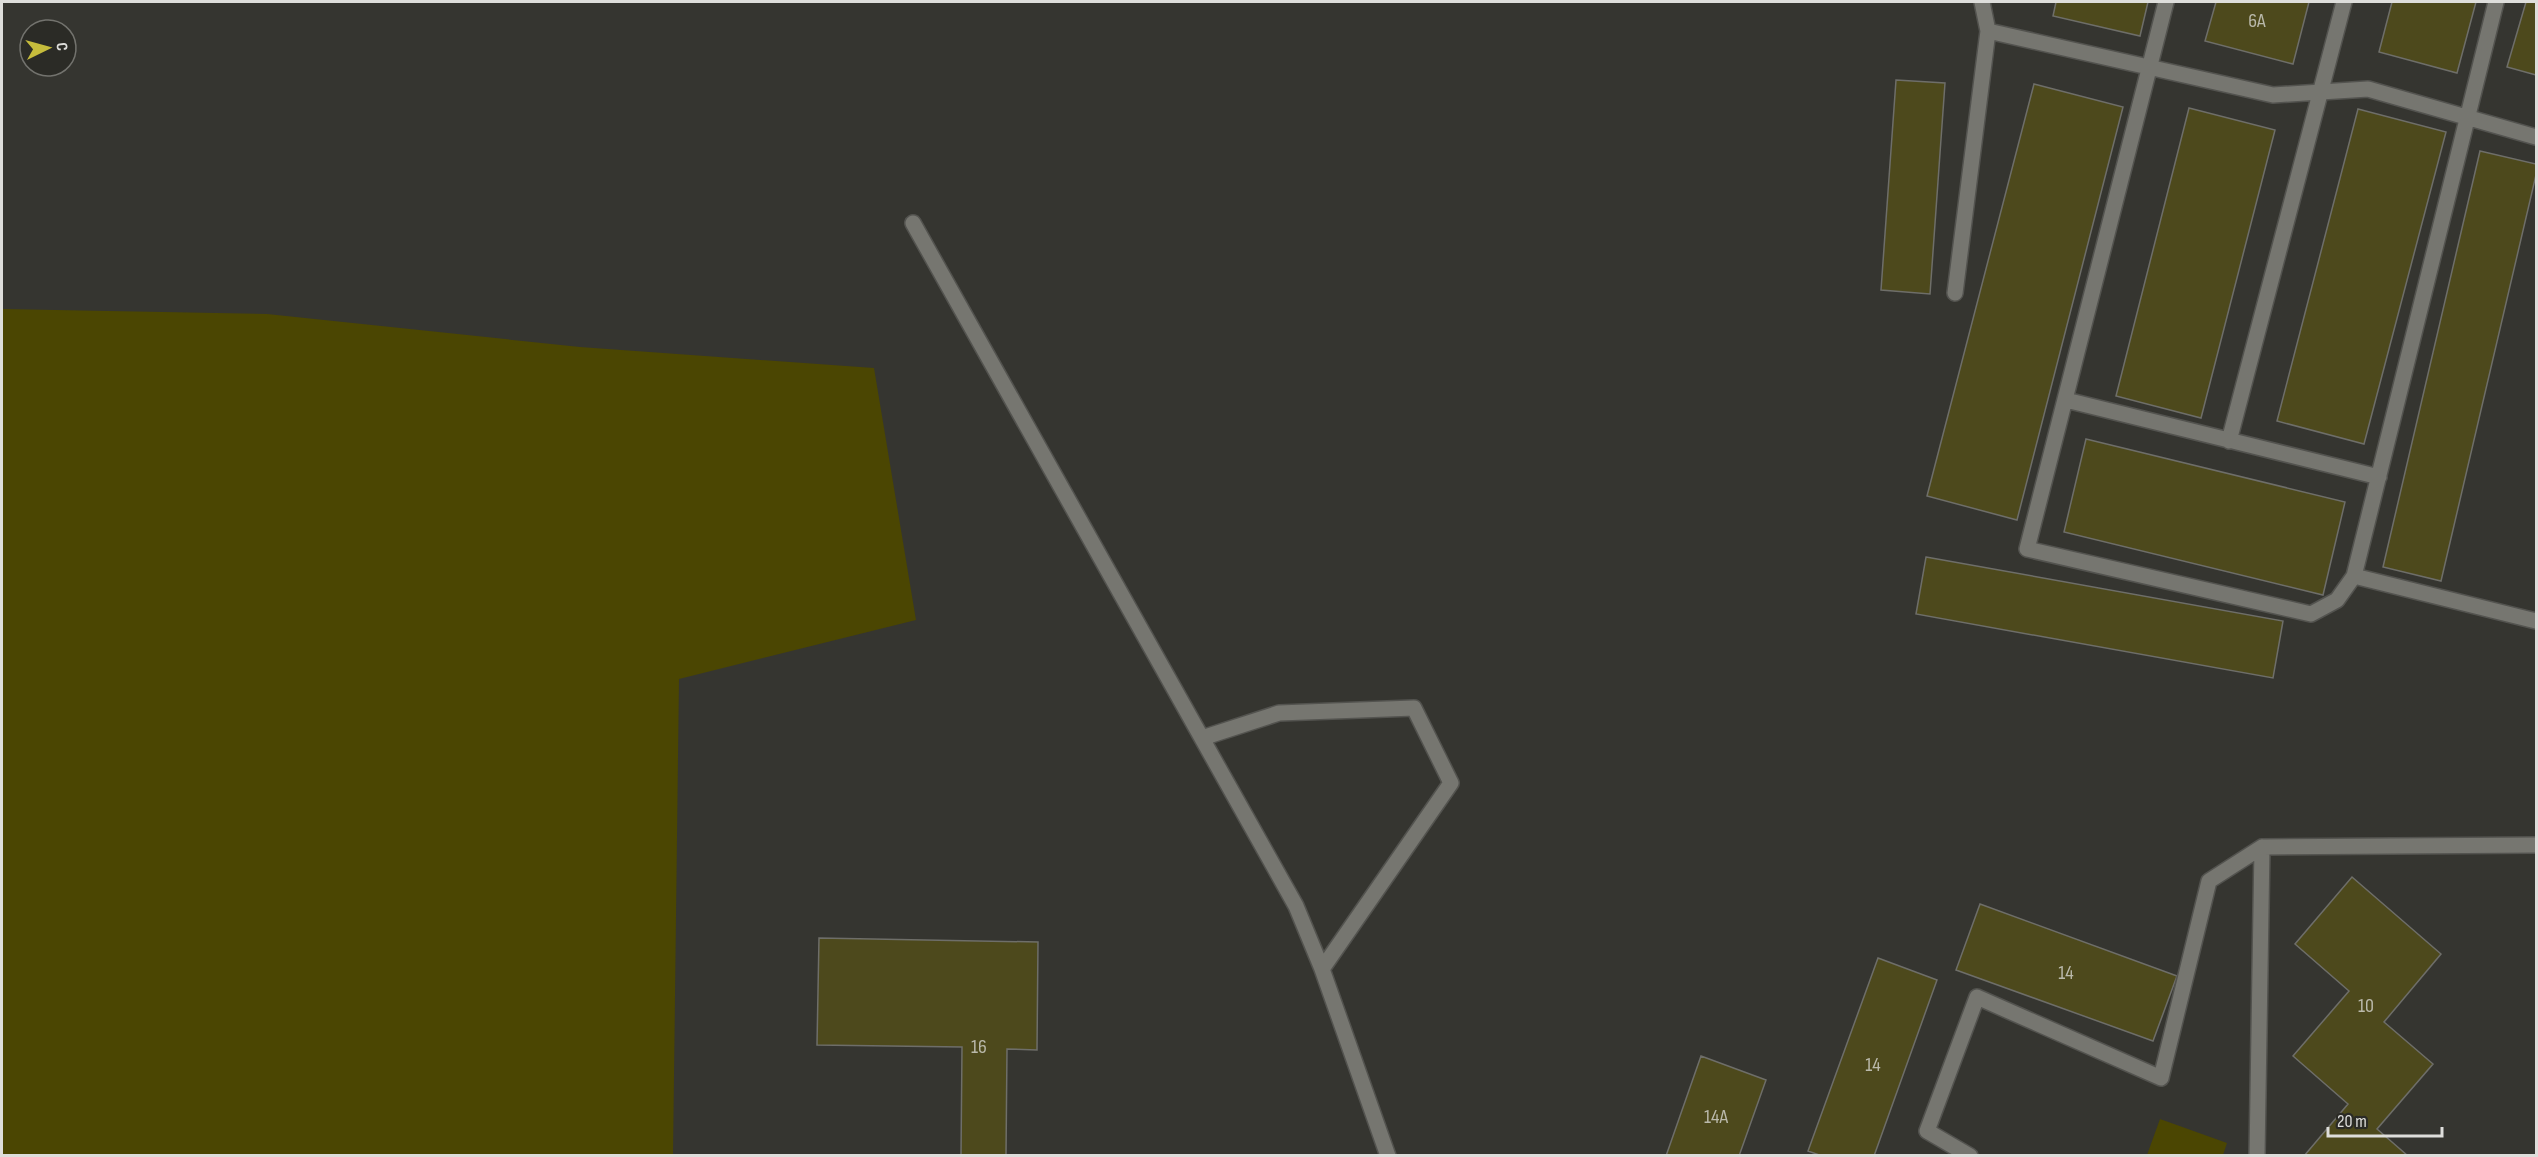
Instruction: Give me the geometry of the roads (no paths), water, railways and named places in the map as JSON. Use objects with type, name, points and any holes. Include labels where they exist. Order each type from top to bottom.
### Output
[{"type":"lane","points":[[1955,292],[1988,32],[1982,2]]},
{"type":"lane","points":[[2166,2],[2027,549],[2311,614],[2337,600],[2354,576],[2496,2]]},
{"type":"lane","points":[[2229,441],[2344,2]]},
{"type":"lane","points":[[1988,32],[2273,95],[2368,89],[2536,137]]},
{"type":"lane","points":[[913,223],[1296,906],[1322,969],[1388,1155]]},
{"type":"lane","points":[[2066,399],[2379,477]]},
{"type":"lane","points":[[2354,576],[2536,621]]},
{"type":"lane","points":[[1202,738],[1279,714],[1414,708],[1451,783],[1322,969]]},
{"type":"lane","points":[[1970,1155],[1926,1131],[1977,997],[2161,1078],[2209,881],[2262,848],[2536,845]]},
{"type":"lane","points":[[2257,1155],[2262,848]]}]
